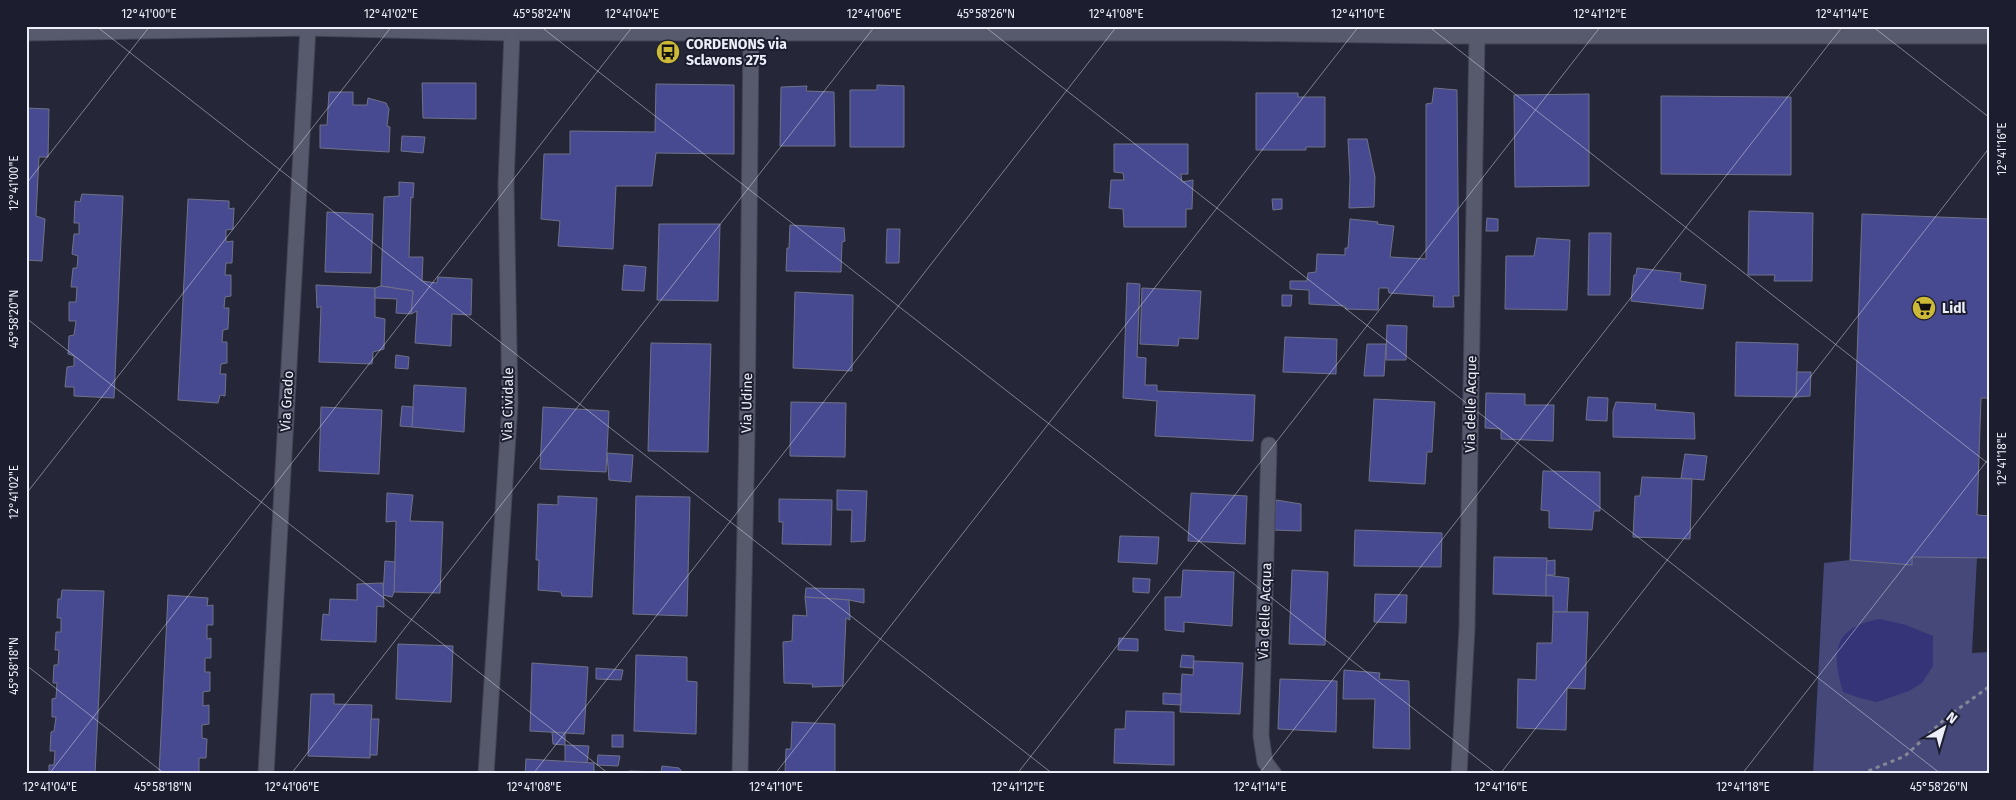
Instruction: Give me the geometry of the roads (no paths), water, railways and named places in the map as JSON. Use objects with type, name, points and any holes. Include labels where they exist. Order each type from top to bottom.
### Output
[{"type":"street","points":[[26,33],[60,29],[308,28],[512,33],[724,30],[751,33],[980,30],[1441,31],[1476,35],[1990,36]]},
{"type":"street","name":"Via Grado","points":[[266,774],[308,28]]},
{"type":"street","name":"Via Cividale","points":[[486,774],[510,404],[506,184],[512,33]]},
{"type":"street","name":"Via Udine","points":[[740,774],[747,432],[751,33]]},
{"type":"street","name":"Via delle Acque","points":[[1459,774],[1468,618],[1476,35]]},
{"type":"street","name":"Via delle Acqua","points":[[1269,445],[1261,736],[1265,762],[1274,774]]},
{"type":"place","name":"CORDENONS via Sclavons 275","points":[[668,52]]},
{"type":"place","name":"Lidl","points":[[1924,308]]}]
